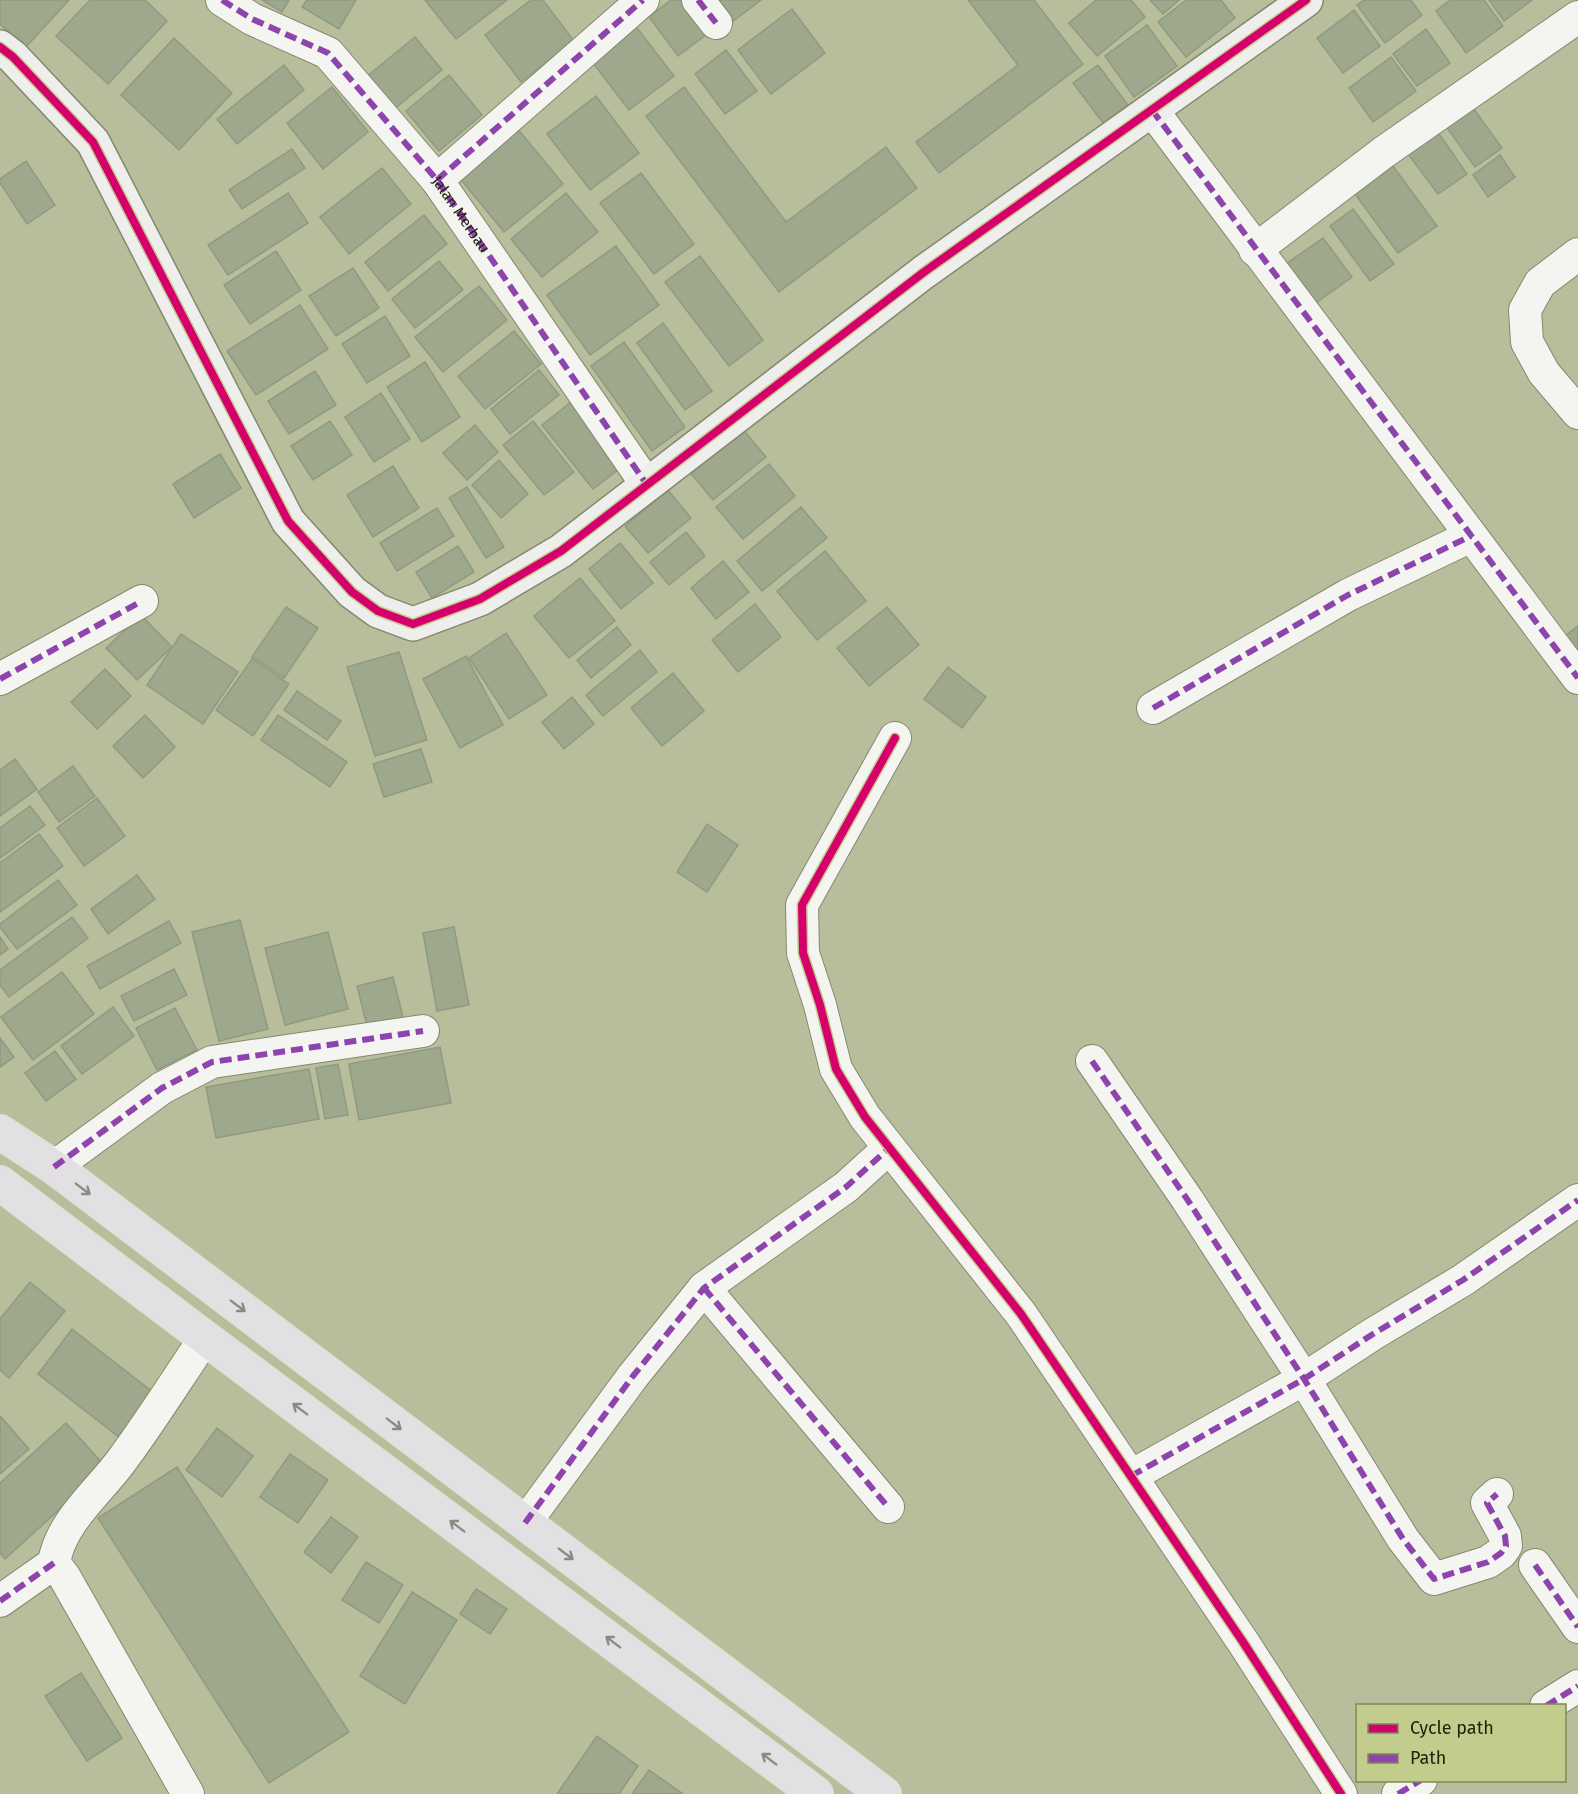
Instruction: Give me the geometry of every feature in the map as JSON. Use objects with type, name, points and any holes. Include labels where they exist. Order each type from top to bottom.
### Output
[{"type":"highway","points":[[0,1132],[54,1167],[884,1794]]},
{"type":"highway","points":[[0,1183],[816,1794]]},
{"type":"street","name":"Jalan Merbau","points":[[222,0],[252,19],[328,53],[437,180],[646,485]]},
{"type":"street","points":[[437,180],[643,0]]},
{"type":"street","points":[[0,47],[13,57],[93,142],[288,521],[352,592],[378,611],[413,624],[480,599],[561,551],[924,272],[1152,110],[1268,11],[1306,0]]},
{"type":"street","points":[[1255,250],[1384,152],[1578,18]]},
{"type":"street","points":[[1152,110],[1578,678]]},
{"type":"street","points":[[1578,255],[1540,283],[1525,310],[1527,342],[1544,373],[1578,413]]},
{"type":"street","points":[[1153,708],[1348,595],[1471,536]]},
{"type":"street","points":[[0,679],[142,600]]},
{"type":"street","points":[[895,738],[802,905],[803,953],[820,1005],[836,1069],[865,1117],[1021,1314],[1243,1642],[1341,1794]]},
{"type":"street","points":[[54,1167],[162,1088],[212,1062],[423,1031]]},
{"type":"street","points":[[1092,1060],[1187,1199],[1304,1379],[1403,1539],[1434,1579],[1488,1562],[1502,1553],[1506,1546],[1505,1536],[1487,1503],[1497,1494]]},
{"type":"street","points":[[525,1523],[633,1376],[704,1288],[846,1187],[889,1148]]},
{"type":"street","points":[[1131,1476],[1304,1379],[1463,1280],[1578,1200]]},
{"type":"street","points":[[704,1288],[888,1508]]},
{"type":"street","points":[[188,1794],[64,1576],[54,1563],[56,1546],[77,1515],[121,1462],[205,1338]]},
{"type":"street","points":[[0,1601],[54,1563]]},
{"type":"street","points":[[1535,1565],[1578,1627]]},
{"type":"street","points":[[1549,1704],[1578,1686]]},
{"type":"street","points":[[1398,1794],[1418,1782]]},
{"type":"building","points":[[0,0],[69,0],[25,48],[0,24]]},
{"type":"building","points":[[90,0],[145,0],[167,21],[108,84],[56,36]]},
{"type":"building","points":[[262,0],[289,0],[282,12]]},
{"type":"building","points":[[307,0],[356,0],[339,29],[302,7]]},
{"type":"building","points":[[425,0],[507,0],[456,39]]},
{"type":"building","points":[[531,0],[543,0],[574,41],[521,82],[485,35]]},
{"type":"building","points":[[671,0],[688,0],[711,31],[678,56],[649,17]]},
{"type":"building","points":[[716,0],[761,0],[732,22]]},
{"type":"building","points":[[968,0],[1034,0],[1083,64],[939,173],[916,142],[1018,65]]},
{"type":"building","points":[[1096,0],[1131,0],[1145,17],[1097,56],[1069,23]]},
{"type":"building","points":[[1150,0],[1179,0],[1163,14]]},
{"type":"building","points":[[1186,0],[1221,0],[1235,18],[1186,57],[1158,22]]},
{"type":"building","points":[[1364,0],[1411,0],[1422,15],[1385,43],[1357,5]]},
{"type":"building","points":[[1450,0],[1484,0],[1503,26],[1466,53],[1436,11]]},
{"type":"building","points":[[1489,0],[1532,0],[1504,21]]},
{"type":"building","points":[[792,9],[825,53],[771,94],[738,50]]},
{"type":"building","points":[[1354,10],[1380,46],[1343,73],[1317,38]]},
{"type":"building","points":[[634,24],[674,76],[629,110],[589,58]]},
{"type":"building","points":[[1147,25],[1177,66],[1134,97],[1105,56]]},
{"type":"building","points":[[1426,29],[1450,63],[1417,86],[1393,54]]},
{"type":"building","points":[[415,37],[442,70],[393,110],[366,77]]},
{"type":"building","points":[[174,38],[232,93],[179,150],[121,95]]},
{"type":"building","points":[[726,50],[757,91],[725,114],[695,74]]},
{"type":"building","points":[[1391,57],[1416,91],[1373,122],[1349,88]]},
{"type":"building","points":[[284,65],[304,90],[237,144],[217,119]]},
{"type":"building","points":[[1098,65],[1128,105],[1103,123],[1073,83]]},
{"type":"building","points":[[449,75],[482,115],[439,151],[406,111]]},
{"type":"building","points":[[332,87],[368,132],[323,169],[287,123]]},
{"type":"building","points":[[684,87],[786,222],[886,147],[917,188],[779,292],[646,116]]},
{"type":"building","points":[[596,96],[639,153],[590,190],[547,134]]},
{"type":"building","points":[[1471,105],[1502,148],[1475,167],[1445,125]]},
{"type":"building","points":[[517,128],[563,184],[504,232],[458,176]]},
{"type":"building","points":[[1435,128],[1467,174],[1438,194],[1405,150]]},
{"type":"building","points":[[292,149],[305,168],[242,209],[229,190]]},
{"type":"building","points":[[1500,155],[1515,177],[1488,197],[1473,175]]},
{"type":"building","points":[[26,161],[55,205],[27,224],[0,183],[0,179]]},
{"type":"building","points":[[1393,166],[1437,226],[1398,253],[1355,194]]},
{"type":"building","points":[[382,168],[411,204],[349,254],[320,217]]},
{"type":"building","points":[[641,173],[694,244],[654,274],[600,203]]},
{"type":"building","points":[[288,193],[308,223],[228,275],[208,245]]},
{"type":"building","points":[[566,193],[598,232],[542,277],[511,239]]},
{"type":"building","points":[[1353,209],[1394,264],[1370,281],[1330,226]]},
{"type":"building","points":[[424,215],[447,244],[388,291],[365,262]]},
{"type":"building","points":[[1323,238],[1352,277],[1309,308],[1280,268]]},
{"type":"building","points":[[616,246],[659,305],[590,355],[547,295]]},
{"type":"building","points":[[276,251],[301,290],[250,324],[224,285]]},
{"type":"building","points":[[700,256],[763,340],[729,366],[665,282]]},
{"type":"building","points":[[439,261],[463,290],[415,328],[392,299]]},
{"type":"building","points":[[353,268],[379,308],[336,336],[309,296]]},
{"type":"building","points":[[479,286],[507,320],[443,372],[415,337]]},
{"type":"building","points":[[300,305],[328,349],[256,395],[227,351]]},
{"type":"building","points":[[385,316],[410,356],[367,383],[342,344]]},
{"type":"building","points":[[663,323],[712,391],[685,410],[637,343]]},
{"type":"building","points":[[514,331],[541,364],[485,409],[458,376]]},
{"type":"building","points":[[624,342],[685,427],[652,451],[591,366]]},
{"type":"building","points":[[425,362],[460,417],[422,442],[387,387]]},
{"type":"building","points":[[539,370],[559,395],[510,434],[491,409]]},
{"type":"building","points":[[315,371],[336,405],[289,434],[268,401]]},
{"type":"building","points":[[381,393],[410,439],[374,462],[345,417]]},
{"type":"building","points":[[571,402],[623,466],[593,489],[542,425]]},
{"type":"building","points":[[330,421],[352,455],[313,480],[291,446]]},
{"type":"building","points":[[533,421],[574,472],[544,495],[503,445]]},
{"type":"building","points":[[475,425],[498,452],[467,480],[443,453]]},
{"type":"building","points":[[742,428],[766,457],[713,500],[689,471]]},
{"type":"building","points":[[220,454],[241,488],[194,518],[173,484]]},
{"type":"building","points":[[499,460],[528,494],[501,518],[472,485]]},
{"type":"building","points":[[769,464],[795,496],[743,539],[716,507]]},
{"type":"building","points":[[393,466],[419,508],[373,537],[347,495]]},
{"type":"building","points":[[467,487],[504,547],[486,558],[449,498]]},
{"type":"building","points":[[668,490],[691,518],[648,553],[625,526]]},
{"type":"building","points":[[801,507],[827,538],[762,591],[737,561]]},
{"type":"building","points":[[437,508],[454,536],[397,571],[380,543]]},
{"type":"building","points":[[686,532],[705,556],[669,585],[650,562]]},
{"type":"building","points":[[620,543],[653,583],[621,609],[589,569]]},
{"type":"building","points":[[458,546],[474,572],[432,598],[416,572]]},
{"type":"building","points":[[825,551],[866,601],[817,640],[777,591]]},
{"type":"building","points":[[723,561],[749,592],[716,619],[691,588]]},
{"type":"building","points":[[580,578],[615,621],[569,658],[534,616]]},
{"type":"building","points":[[755,604],[781,637],[738,672],[712,640]]},
{"type":"building","points":[[286,607],[318,628],[284,678],[252,657]]},
{"type":"building","points":[[887,607],[919,645],[869,686],[837,648]]},
{"type":"building","points":[[141,615],[172,647],[137,680],[106,648]]},
{"type":"building","points":[[1578,626],[1578,654],[1565,636]]},
{"type":"building","points":[[617,627],[631,645],[591,678],[577,660]]},
{"type":"building","points":[[506,633],[547,695],[509,719],[469,658]]},
{"type":"building","points":[[181,634],[238,672],[203,724],[147,685]]},
{"type":"building","points":[[640,650],[657,672],[603,716],[586,695]]},
{"type":"building","points":[[399,652],[427,740],[375,756],[347,667]]},
{"type":"building","points":[[466,656],[503,725],[460,748],[423,679]]},
{"type":"building","points":[[252,659],[289,684],[253,736],[216,710]]},
{"type":"building","points":[[948,667],[986,697],[962,728],[924,699]]},
{"type":"building","points":[[105,669],[131,696],[97,729],[71,702]]},
{"type":"building","points":[[673,673],[704,711],[662,746],[631,708]]},
{"type":"building","points":[[297,691],[341,721],[327,740],[284,710]]},
{"type":"building","points":[[572,697],[594,724],[564,749],[542,722]]},
{"type":"building","points":[[145,715],[175,747],[143,778],[113,746]]},
{"type":"building","points":[[278,715],[347,762],[330,787],[261,740]]},
{"type":"building","points":[[421,749],[432,782],[384,797],[373,764]]},
{"type":"building","points":[[15,759],[37,789],[0,816],[0,770]]},
{"type":"building","points":[[73,766],[95,796],[59,822],[38,792]]},
{"type":"building","points":[[97,798],[125,836],[84,866],[57,828]]},
{"type":"building","points":[[30,806],[45,825],[0,858],[0,828]]},
{"type":"building","points":[[707,824],[738,845],[707,892],[677,872]]},
{"type":"building","points":[[39,834],[63,866],[0,912],[0,863]]},
{"type":"building","points":[[137,875],[155,899],[108,934],[91,909]]},
{"type":"building","points":[[58,880],[77,905],[17,949],[0,924]]},
{"type":"building","points":[[72,917],[88,938],[9,997],[0,985],[0,970]]},
{"type":"building","points":[[240,920],[268,1029],[219,1041],[192,932]]},
{"type":"building","points":[[169,921],[181,943],[100,989],[87,966]]},
{"type":"building","points":[[454,927],[469,1005],[437,1011],[423,933]]},
{"type":"building","points":[[328,932],[348,1009],[285,1025],[265,948]]},
{"type":"building","points":[[0,937],[8,949],[0,955]]},
{"type":"building","points":[[174,969],[187,995],[134,1021],[121,996]]},
{"type":"building","points":[[62,972],[94,1014],[33,1060],[1,1017]]},
{"type":"building","points":[[393,977],[404,1021],[368,1030],[357,986]]},
{"type":"building","points":[[113,1007],[134,1036],[82,1074],[61,1046]]},
{"type":"building","points":[[175,1008],[197,1050],[157,1070],[136,1028]]},
{"type":"building","points":[[0,1038],[14,1057],[0,1067]]},
{"type":"building","points":[[440,1047],[451,1103],[359,1120],[349,1064]]},
{"type":"building","points":[[55,1051],[76,1079],[46,1101],[25,1073]]},
{"type":"building","points":[[338,1064],[348,1115],[325,1119],[316,1068]]},
{"type":"building","points":[[309,1069],[319,1119],[216,1138],[206,1087]]},
{"type":"building","points":[[30,1282],[65,1311],[9,1378],[0,1370],[0,1319]]},
{"type":"building","points":[[72,1329],[154,1393],[120,1438],[38,1374]]},
{"type":"building","points":[[0,1416],[29,1449],[0,1474]]},
{"type":"building","points":[[66,1423],[106,1467],[5,1559],[0,1553],[0,1483]]},
{"type":"building","points":[[217,1428],[253,1456],[222,1497],[186,1470]]},
{"type":"building","points":[[290,1454],[328,1480],[298,1523],[260,1497]]},
{"type":"building","points":[[177,1467],[349,1732],[269,1783],[98,1518]]},
{"type":"building","points":[[331,1517],[358,1537],[331,1573],[304,1552]]},
{"type":"building","points":[[366,1562],[403,1585],[379,1623],[342,1600]]},
{"type":"building","points":[[476,1589],[507,1609],[490,1634],[460,1614]]},
{"type":"building","points":[[412,1592],[457,1620],[405,1704],[360,1676]]},
{"type":"building","points":[[81,1673],[122,1738],[87,1761],[45,1696]]},
{"type":"building","points":[[597,1736],[638,1766],[619,1794],[557,1794]]},
{"type":"building","points":[[649,1770],[683,1794],[632,1794]]},
{"type":"marked path","points":[[222,0],[252,19],[328,53],[437,180],[647,485]]},
{"type":"marked path","points":[[437,180],[643,0]]},
{"type":"marked path","points":[[698,0],[716,23]]},
{"type":"marked path","points":[[1152,110],[1578,678]]},
{"type":"marked path","points":[[1153,708],[1348,595],[1471,536]]},
{"type":"marked path","points":[[0,679],[142,601]]},
{"type":"marked path","points":[[54,1167],[162,1088],[212,1062],[423,1031]]},
{"type":"marked path","points":[[1092,1061],[1187,1199],[1304,1379],[1403,1539],[1434,1579],[1488,1562],[1501,1553],[1506,1546],[1505,1536],[1487,1503],[1497,1494]]},
{"type":"marked path","points":[[525,1523],[633,1376],[704,1288],[846,1187],[889,1148]]},
{"type":"marked path","points":[[1131,1476],[1304,1379],[1463,1280],[1578,1200]]},
{"type":"marked path","points":[[704,1288],[888,1507]]},
{"type":"marked path","points":[[0,1601],[54,1563]]},
{"type":"marked path","points":[[1535,1565],[1578,1627]]},
{"type":"marked path","points":[[1549,1704],[1578,1686]]},
{"type":"marked path","points":[[1398,1794],[1418,1782]]},
{"type":"cycle path","points":[[0,47],[13,57],[93,142],[288,521],[352,592],[378,611],[413,624],[480,599],[561,551],[924,272],[1306,0]]},
{"type":"cycle path","points":[[895,738],[802,905],[803,953],[820,1005],[836,1069],[865,1117],[1021,1314],[1243,1642],[1341,1794]]}]
